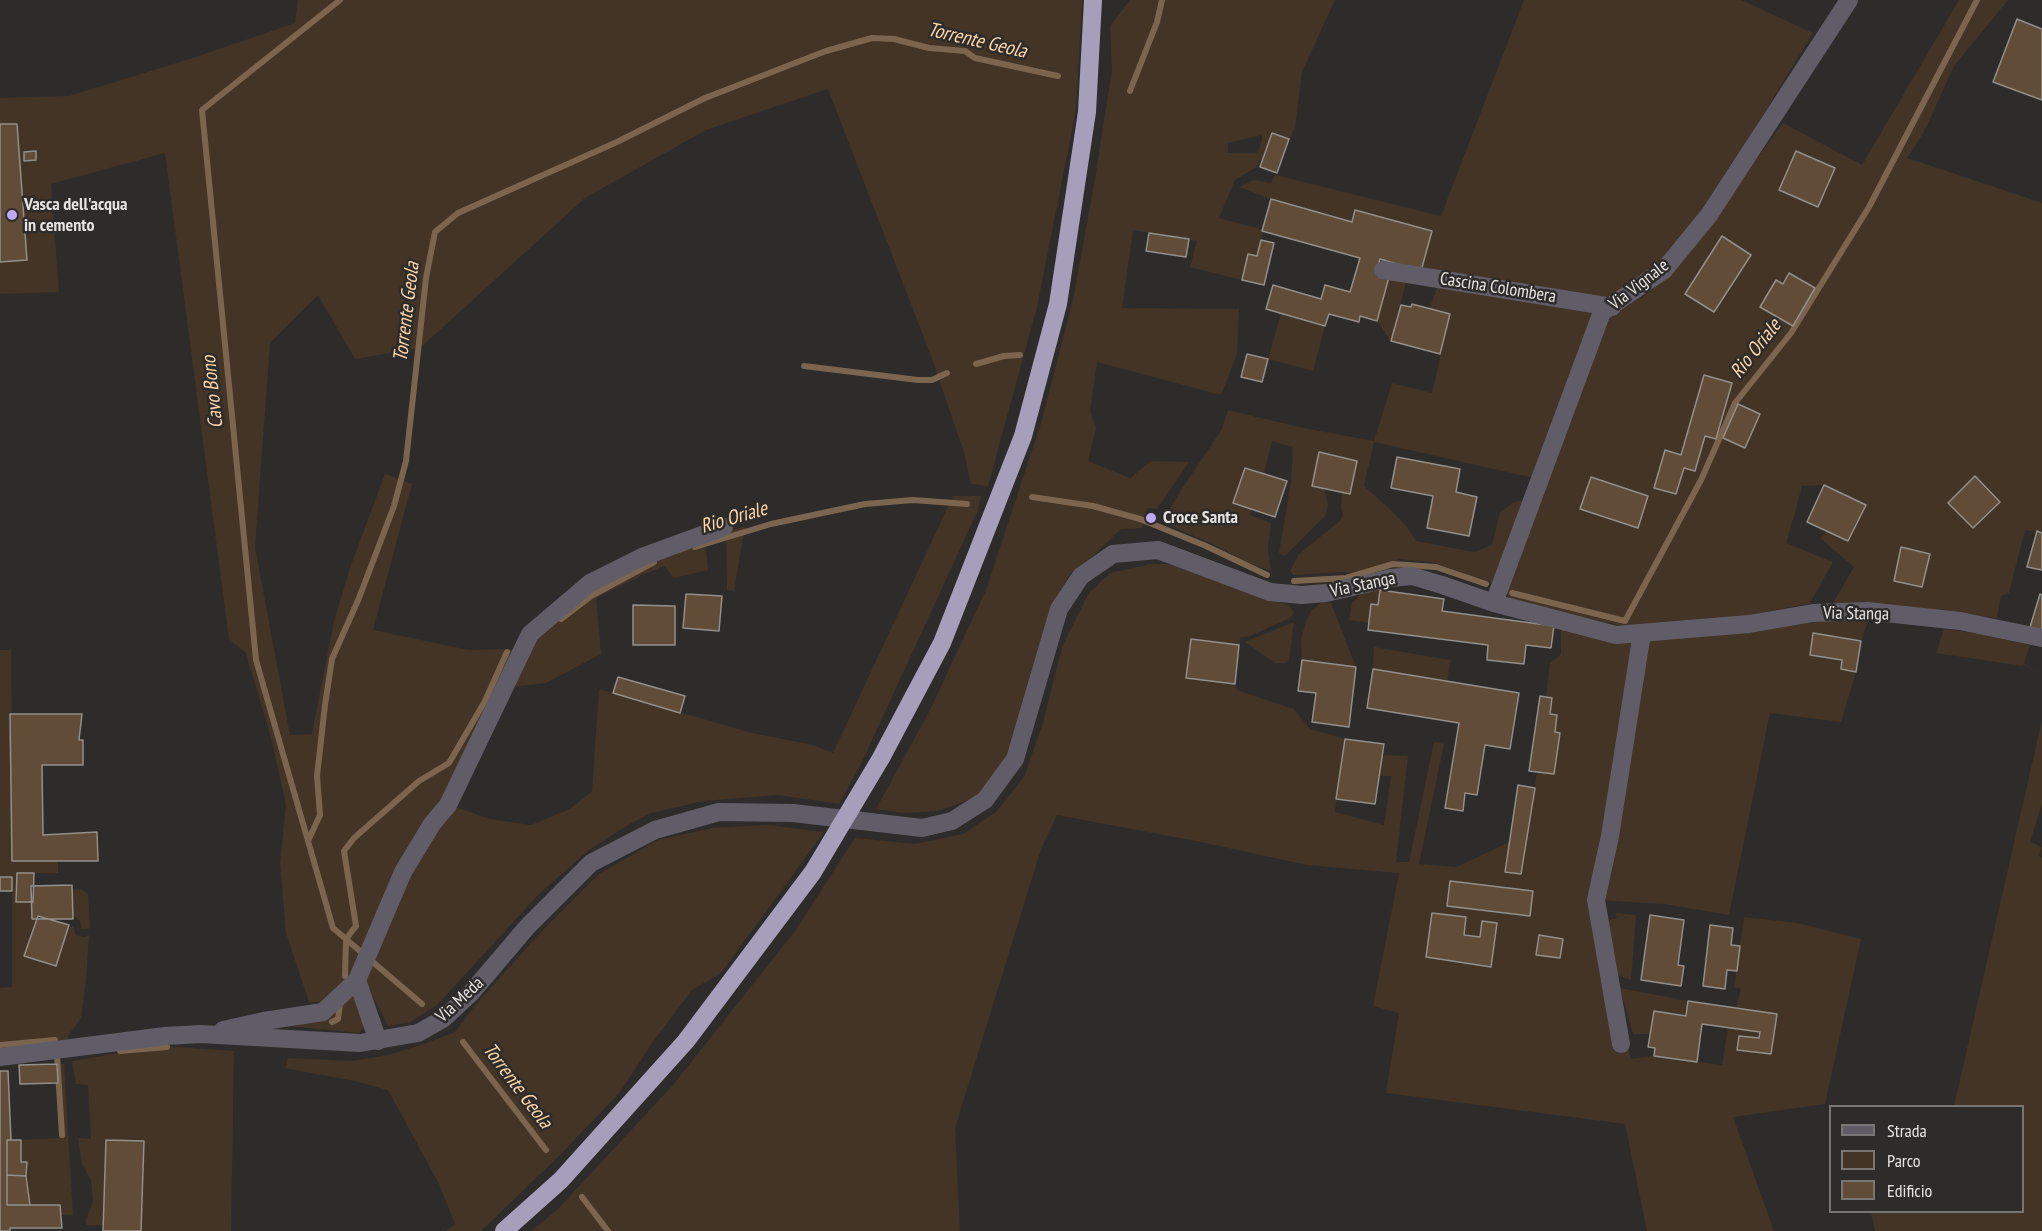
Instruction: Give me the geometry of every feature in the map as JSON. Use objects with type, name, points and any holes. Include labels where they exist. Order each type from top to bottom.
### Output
[{"type":"highway","points":[[504,1231],[561,1180],[686,1041],[813,872],[881,758],[942,643],[1023,435],[1058,304],[1087,112],[1092,0]]},
{"type":"street","name":"Via Vignale","points":[[1494,603],[1602,312],[1664,270],[1709,215],[1849,0]]},
{"type":"street","name":"Cascina Colombera","points":[[1383,270],[1612,307]]},
{"type":"street","points":[[201,1034],[323,1012],[360,973],[403,872],[432,824],[448,805],[530,634],[590,583],[642,557],[724,527]]},
{"type":"street","name":"Via Stanga","points":[[793,813],[922,828],[952,821],[985,800],[1015,759],[1059,609],[1081,576],[1113,554],[1158,550],[1270,592],[1302,595],[1326,593],[1391,578],[1412,576],[1494,603],[1616,635],[1749,624],[1813,613],[1867,611],[1960,621],[2042,638]]},
{"type":"street","points":[[1621,1044],[1596,900],[1610,836],[1642,633]]},
{"type":"street","name":"Via Meda","points":[[0,1057],[165,1036],[201,1034],[360,1043],[418,1033],[442,1019],[471,993],[527,927],[591,863],[655,830],[719,812],[793,813]]},
{"type":"street","points":[[360,973],[378,1041]]},
{"type":"green space","points":[[298,0],[1082,0],[1076,110],[1037,307],[988,486],[971,484],[964,452],[931,356],[828,89],[706,130],[585,198],[420,348],[355,359],[318,295],[270,343],[255,547],[290,735],[312,734],[334,621],[351,565],[385,474],[412,484],[373,630],[469,650],[520,649],[591,592],[624,572],[705,540],[708,570],[674,578],[664,566],[596,598],[601,654],[546,683],[510,687],[453,806],[489,819],[531,825],[570,809],[592,791],[599,689],[752,733],[813,745],[833,753],[953,496],[981,496],[978,510],[861,764],[839,804],[778,795],[704,801],[651,813],[589,850],[539,894],[437,1005],[410,1022],[388,1026],[363,977],[326,1002],[309,1002],[286,933],[280,863],[286,805],[272,741],[246,653],[229,639],[165,153],[51,184],[59,292],[0,294],[0,98],[69,96],[196,57],[295,23]]},
{"type":"green space","points":[[1130,0],[1335,0],[1302,72],[1295,127],[1289,139],[1272,133],[1258,166],[1235,180],[1219,218],[1264,230],[1257,256],[1248,254],[1242,280],[1190,267],[1197,241],[1133,230],[1122,308],[1239,309],[1237,354],[1221,395],[1097,362],[1090,411],[1096,428],[1088,461],[1130,478],[1151,461],[1189,462],[1157,509],[1147,508],[1142,528],[1121,529],[1094,555],[1072,571],[1058,596],[1009,758],[985,790],[969,800],[937,811],[904,813],[876,809],[930,710],[986,590],[1041,423],[1073,300],[1095,179],[1112,69],[1110,26]],"holes":[[[1262,135],[1257,153],[1228,153],[1228,143]]]},
{"type":"green space","points":[[1524,0],[1741,0],[1813,33],[1753,131],[1678,245],[1656,267],[1609,300],[1422,267],[1431,231],[1356,210],[1352,222],[1271,199],[1239,187],[1254,180],[1271,183],[1275,175],[1441,216]]},
{"type":"green space","points":[[1959,0],[2008,0],[1954,66],[1924,132],[1907,158],[2042,203],[2042,533],[2025,530],[2009,593],[2001,596],[1997,618],[1951,613],[1991,636],[2030,645],[2024,663],[2042,676],[2024,664],[2023,666],[1936,653],[1944,629],[1979,634],[1863,603],[1833,603],[1854,567],[1820,538],[1827,531],[1796,509],[1786,543],[1833,562],[1810,603],[1737,618],[1627,627],[1510,601],[1506,590],[1607,318],[1644,296],[1679,262],[1783,123],[1862,165]],"holes":[[[1824,485],[1865,505],[1848,541],[1834,535],[1796,509],[1802,486]]]},
{"type":"green space","points":[[1377,269],[1407,279],[1391,341],[1377,321]]},
{"type":"green space","points":[[1439,283],[1594,309],[1538,479],[1374,442],[1364,486],[1391,510],[1416,541],[1474,552],[1492,545],[1500,513],[1512,503],[1528,499],[1497,585],[1432,562],[1400,559],[1352,574],[1344,572],[1293,575],[1290,571],[1299,554],[1341,520],[1343,515],[1342,492],[1350,494],[1357,461],[1319,453],[1312,486],[1324,489],[1328,505],[1325,516],[1285,556],[1279,553],[1291,482],[1293,447],[1272,441],[1264,474],[1245,468],[1233,503],[1252,509],[1250,515],[1271,523],[1268,549],[1271,571],[1246,562],[1219,547],[1162,522],[1222,429],[1228,410],[1303,428],[1374,441],[1392,383],[1432,393],[1450,314],[1429,309]]},
{"type":"green space","points":[[1281,314],[1325,326],[1313,371],[1268,359]]},
{"type":"green space","points":[[745,526],[734,591],[727,590],[726,532]]},
{"type":"green space","points":[[1151,564],[1168,564],[1288,605],[1294,612],[1290,618],[1250,636],[1240,638],[1239,645],[1191,640],[1186,678],[1235,684],[1237,690],[1294,709],[1310,729],[1345,739],[1335,812],[1384,825],[1391,776],[1379,776],[1382,755],[1408,756],[1396,862],[1409,862],[1434,742],[1444,744],[1419,864],[1456,867],[1510,842],[1505,871],[1521,874],[1537,772],[1554,774],[1560,733],[1555,732],[1557,715],[1550,714],[1552,698],[1546,697],[1550,663],[1561,654],[1561,627],[1639,641],[1594,903],[1631,1059],[1654,1056],[1722,1065],[1728,1028],[1760,1032],[1759,1038],[1739,1036],[1738,1050],[1771,1054],[1776,1014],[1736,1008],[1741,989],[1734,987],[1744,917],[1798,923],[1861,939],[1825,1104],[1733,1117],[1774,1231],[1647,1231],[1625,1124],[1386,1093],[1399,1013],[1373,1006],[1399,873],[1307,865],[1057,815],[1041,849],[955,1128],[960,1231],[531,1231],[556,1211],[673,1085],[795,931],[855,838],[915,844],[963,834],[996,812],[1024,777],[1043,723],[1062,647],[1089,593],[1110,573]]},
{"type":"green space","points":[[1380,590],[1378,605],[1371,604],[1369,623],[1349,620],[1352,603],[1362,593]]},
{"type":"green space","points":[[1322,602],[1331,603],[1356,667],[1302,660],[1301,639],[1306,622],[1311,611]]},
{"type":"green space","points":[[1869,618],[1841,722],[1770,713],[1729,915],[1665,904],[1597,900],[1643,641]]},
{"type":"green space","points":[[1294,622],[1289,660],[1286,663],[1275,663],[1245,642]]},
{"type":"green space","points":[[1374,647],[1451,660],[1447,681],[1373,669]]},
{"type":"green space","points":[[0,650],[11,650],[12,860],[58,861],[58,873],[17,873],[17,901],[31,902],[32,919],[36,919],[24,956],[56,966],[68,928],[73,926],[76,935],[84,937],[89,935],[81,1018],[67,1041],[0,1048],[0,988],[12,987],[12,877],[0,877]]},
{"type":"green space","points":[[2042,720],[2042,804],[2030,842],[2042,847],[2039,856],[2042,858],[2042,1231],[1875,1231],[1871,1213],[2024,1213],[2024,1105],[1954,1105]]},
{"type":"green space","points":[[768,825],[824,832],[721,973],[692,990],[655,1039],[620,1092],[561,1154],[481,1231],[446,1231],[455,1224],[439,1184],[388,1090],[285,1068],[288,1058],[351,1061],[388,1055],[455,1032],[477,1003],[540,933],[599,874],[658,840],[712,828]]},
{"type":"green space","points":[[81,889],[88,894],[90,928],[81,929],[80,920],[73,916],[72,890]]},
{"type":"green space","points":[[1615,913],[1636,915],[1631,980],[1615,974],[1606,921],[1617,918]]},
{"type":"green space","points":[[1620,988],[1688,1001],[1686,1016],[1654,1011],[1650,1034],[1633,1034]]},
{"type":"green space","points":[[350,989],[365,1026],[359,1033],[289,1026]]},
{"type":"green space","points":[[162,1046],[234,1051],[231,1231],[141,1231],[143,1141],[106,1140],[104,1225],[86,1225],[93,1202],[91,1180],[82,1164],[78,1138],[91,1139],[88,1085],[76,1084],[72,1061]]},
{"type":"green space","points":[[57,1064],[64,1064],[73,1215],[60,1215],[60,1205],[30,1205],[27,1162],[21,1162],[21,1140],[60,1138]]},
{"type":"building","points":[[2017,19],[2042,29],[2042,100],[1993,82]]},
{"type":"building","name":"Vasca dell'acqua in cemento","points":[[0,124],[17,124],[27,260],[0,262]]},
{"type":"building","points":[[1272,133],[1289,139],[1277,173],[1260,167]]},
{"type":"building","points":[[36,151],[36,160],[24,161],[24,152]]},
{"type":"building","points":[[1796,151],[1835,168],[1818,207],[1779,190]]},
{"type":"building","points":[[1271,199],[1352,222],[1355,210],[1432,231],[1421,271],[1380,259],[1376,273],[1389,277],[1377,321],[1360,316],[1359,322],[1329,314],[1325,326],[1266,309],[1273,285],[1321,299],[1325,285],[1350,292],[1360,258],[1262,231]]},
{"type":"building","points":[[1149,233],[1189,239],[1186,257],[1146,251]]},
{"type":"building","points":[[1722,236],[1751,255],[1714,312],[1685,294]]},
{"type":"building","points":[[1261,240],[1274,243],[1264,285],[1242,280],[1248,254],[1257,256]]},
{"type":"building","points":[[1789,273],[1815,288],[1793,326],[1760,307],[1776,280],[1783,284]]},
{"type":"building","points":[[1412,304],[1450,314],[1440,354],[1391,341],[1401,305],[1411,307]]},
{"type":"building","points":[[1247,354],[1268,359],[1262,382],[1241,377]]},
{"type":"building","points":[[1704,375],[1732,383],[1716,439],[1705,436],[1695,471],[1684,468],[1676,494],[1654,488],[1665,450],[1681,455]]},
{"type":"building","points":[[1738,404],[1760,414],[1745,448],[1723,438]]},
{"type":"building","points":[[1319,452],[1357,461],[1350,494],[1312,486]]},
{"type":"building","points":[[1397,457],[1460,469],[1456,492],[1477,497],[1469,536],[1427,528],[1433,496],[1391,488]]},
{"type":"building","points":[[1245,468],[1287,481],[1275,517],[1233,503]]},
{"type":"building","points":[[1975,476],[2000,502],[1973,528],[1948,503]]},
{"type":"building","points":[[1591,477],[1648,496],[1638,528],[1580,509]]},
{"type":"building","points":[[1824,485],[1866,505],[1848,541],[1807,522]]},
{"type":"building","points":[[2037,531],[2042,533],[2042,570],[2027,567]]},
{"type":"building","points":[[1901,547],[1930,554],[1922,587],[1894,581]]},
{"type":"building","points":[[1380,590],[1444,599],[1442,611],[1554,626],[1551,648],[1526,645],[1524,664],[1487,660],[1488,645],[1368,630],[1371,604],[1378,605]]},
{"type":"building","points":[[686,594],[722,596],[719,631],[683,628]]},
{"type":"building","points":[[2040,594],[2042,595],[2042,631],[2030,627]]},
{"type":"building","points":[[633,605],[675,606],[675,645],[633,645]]},
{"type":"building","points":[[1813,633],[1861,641],[1856,672],[1841,669],[1842,660],[1810,655]]},
{"type":"building","points":[[1191,639],[1239,645],[1235,684],[1186,678]]},
{"type":"building","points":[[1302,660],[1356,667],[1349,727],[1312,722],[1316,693],[1298,691]]},
{"type":"building","points":[[1373,669],[1519,693],[1510,749],[1485,745],[1477,795],[1465,793],[1463,811],[1445,808],[1459,723],[1367,708]]},
{"type":"building","points":[[618,677],[685,696],[680,713],[613,693]]},
{"type":"building","points":[[1540,696],[1552,698],[1550,714],[1557,715],[1555,732],[1560,733],[1554,774],[1529,771]]},
{"type":"building","points":[[10,714],[82,714],[79,740],[83,740],[83,765],[42,765],[43,835],[97,832],[98,861],[12,861]]},
{"type":"building","points":[[1345,739],[1384,744],[1375,804],[1336,799]]},
{"type":"building","points":[[1518,785],[1535,788],[1521,874],[1505,872]]},
{"type":"building","points":[[17,873],[34,873],[33,902],[16,902]]},
{"type":"building","points":[[0,877],[12,877],[12,891],[0,891]]},
{"type":"building","points":[[1450,881],[1533,891],[1530,916],[1447,906]]},
{"type":"building","points":[[72,885],[73,919],[32,919],[31,886]]},
{"type":"building","points":[[1432,913],[1466,917],[1464,935],[1480,937],[1482,921],[1497,923],[1491,967],[1426,957]]},
{"type":"building","points":[[1650,915],[1684,920],[1678,965],[1684,966],[1681,986],[1641,980]]},
{"type":"building","points":[[38,916],[69,925],[56,966],[24,956]]},
{"type":"building","points":[[1710,925],[1733,928],[1731,945],[1740,946],[1737,971],[1727,970],[1725,989],[1703,986]]},
{"type":"building","points":[[1539,935],[1563,939],[1560,958],[1536,955]]},
{"type":"building","points":[[1688,1001],[1777,1014],[1771,1054],[1737,1050],[1739,1036],[1759,1038],[1760,1032],[1702,1024],[1697,1062],[1654,1056],[1655,1048],[1648,1047],[1654,1011],[1686,1016]]},
{"type":"building","points":[[57,1064],[58,1083],[20,1084],[19,1065]]},
{"type":"building","points":[[0,1071],[8,1071],[11,1140],[7,1140],[7,1205],[60,1205],[62,1228],[10,1228],[10,1231],[0,1231]]},
{"type":"building","points":[[7,1140],[21,1140],[21,1162],[27,1162],[26,1176],[7,1175]]},
{"type":"building","points":[[106,1140],[144,1141],[141,1231],[103,1231]]},
{"type":"building","points":[[7,1175],[26,1176],[30,1205],[7,1205]]},
{"type":"waterway","name":"Cavo Bono","points":[[340,0],[202,110],[256,660],[333,928],[422,1004]]},
{"type":"waterway","name":"Torrente Geola","points":[[1130,91],[1157,22],[1162,0]]},
{"type":"waterway","name":"Rio Oriale","points":[[1512,593],[1625,621],[1701,480],[1735,403],[1791,333],[1869,207],[1977,0]]},
{"type":"waterway","name":"Torrente Geola","points":[[308,841],[320,815],[317,776],[332,659],[359,598],[394,506],[406,461],[426,278],[435,232],[458,213],[617,142],[705,98],[826,51],[872,38],[894,39],[929,48],[965,51],[975,58],[1058,76]]},
{"type":"waterway","points":[[976,364],[1004,356],[1020,355]]},
{"type":"waterway","points":[[804,366],[918,380],[932,380],[947,373]]},
{"type":"waterway","name":"Rio Oriale","points":[[1032,497],[1093,506],[1140,519],[1206,546],[1267,575]]},
{"type":"waterway","name":"Rio Oriale","points":[[695,547],[771,524],[865,504],[913,500],[967,504]]},
{"type":"waterway","name":"Rio Oriale","points":[[561,619],[591,596],[654,562]]},
{"type":"waterway","name":"Rio Oriale","points":[[1294,581],[1346,578],[1393,564],[1436,567],[1486,584]]},
{"type":"waterway","name":"Rio Oriale","points":[[345,976],[346,939],[356,926],[344,851],[354,838],[419,781],[449,763],[485,701],[507,652]]},
{"type":"waterway","points":[[332,1022],[338,1019],[340,1004]]},
{"type":"waterway","points":[[0,1045],[55,1040]]},
{"type":"waterway","name":"Torrente Geola","points":[[463,1042],[546,1150]]},
{"type":"waterway","points":[[120,1051],[167,1047]]},
{"type":"waterway","points":[[57,1055],[62,1135]]},
{"type":"waterway","name":"Torrente Geola","points":[[582,1197],[608,1231]]},
{"type":"place","name":"Vasca dell'acqua in cemento","points":[[12,215]]},
{"type":"place","name":"Croce Santa","points":[[1151,518]]}]
